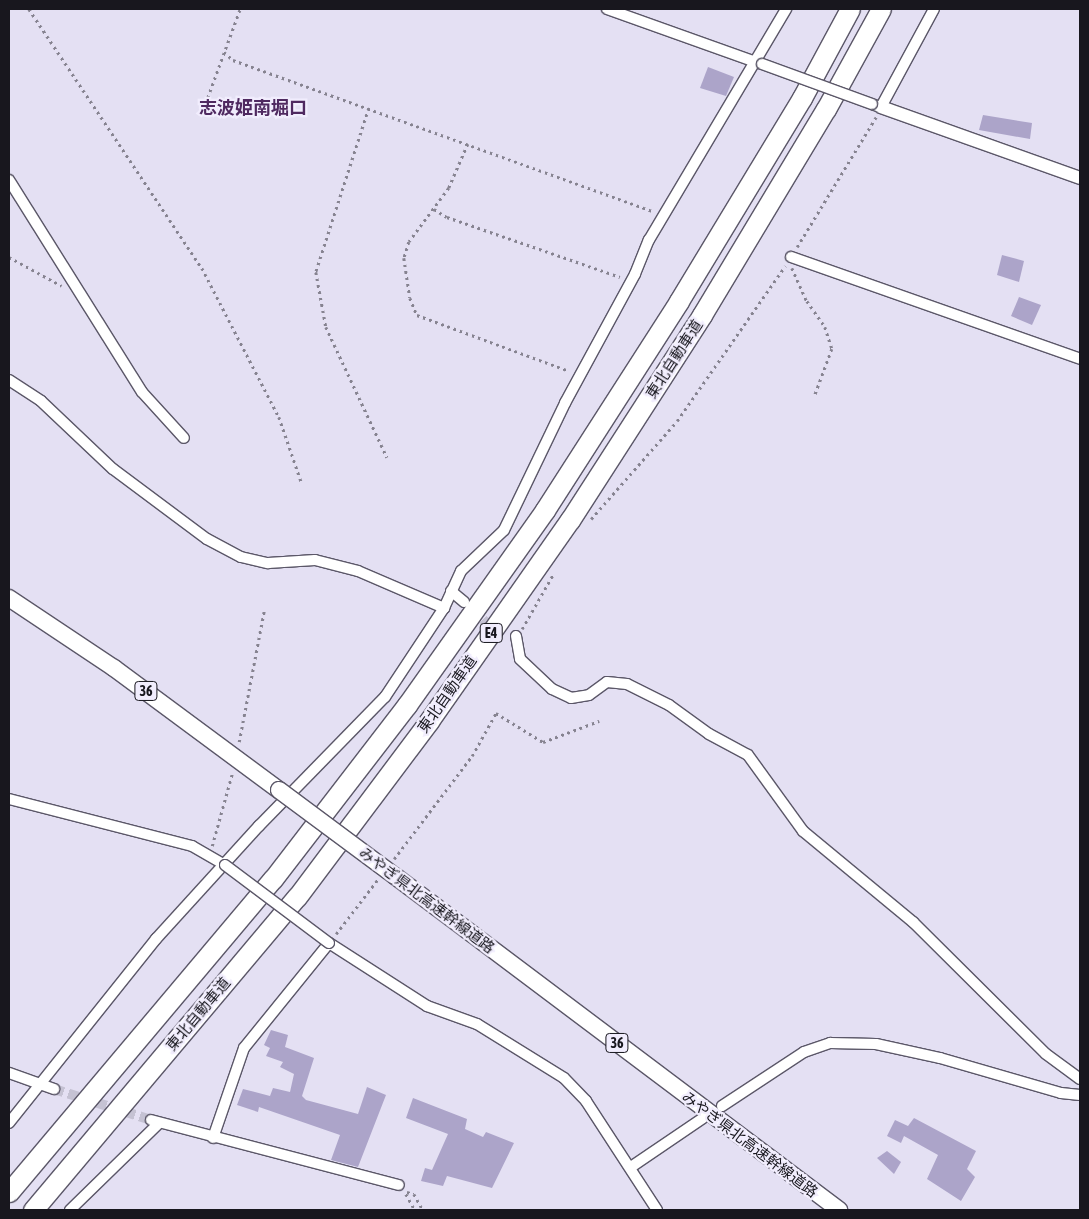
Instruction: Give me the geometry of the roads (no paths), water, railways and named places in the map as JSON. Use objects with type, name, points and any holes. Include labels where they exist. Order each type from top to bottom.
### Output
[{"type":"highway","name":"東北自動車道","points":[[9,1192],[273,879],[435,664],[545,510],[679,301],[802,98],[850,9]]},
{"type":"highway","name":"東北自動車道","points":[[33,1210],[297,897],[429,721],[570,520],[702,315],[826,109],[882,9]]},
{"type":"main road","name":"みやぎ県北高速幹線道路","points":[[9,598],[114,668],[839,1210]]},
{"type":"street","points":[[607,9],[1080,178]]},
{"type":"street","points":[[9,1123],[156,939],[385,697],[444,608],[461,571],[504,530],[581,375],[632,281],[664,215],[758,63],[786,9]]},
{"type":"street","points":[[876,106],[934,9]]},
{"type":"street","points":[[9,180],[142,392],[184,438]]},
{"type":"street","points":[[791,257],[1080,359]]},
{"type":"street","points":[[9,380],[41,401],[113,469],[207,539],[232,552],[268,563],[315,560],[358,570],[444,608]]},
{"type":"street","points":[[451,591],[464,602]]},
{"type":"street","points":[[516,636],[520,659],[552,690],[571,698],[589,695],[608,682],[627,684],[669,705],[709,734],[748,755],[803,831],[913,922],[1046,1054],[1080,1079]]},
{"type":"street","points":[[9,799],[192,846],[210,855],[329,943],[427,1006],[477,1024],[564,1078],[586,1101],[658,1210]]},
{"type":"street","points":[[213,1138],[244,1048],[329,943]]},
{"type":"street","points":[[722,1106],[804,1052],[830,1043],[876,1044],[940,1058],[1061,1093],[1080,1095]]},
{"type":"street","points":[[9,1073],[54,1089]]},
{"type":"street","points":[[631,1167],[703,1118]]},
{"type":"street","points":[[70,1210],[155,1122],[399,1184]]},
{"type":"tunnel","points":[[472,609],[496,632]]},
{"type":"tunnel","points":[[54,1089],[151,1120]]},
{"type":"district","name":"志波姫南堀口","points":[[253,108]]}]
